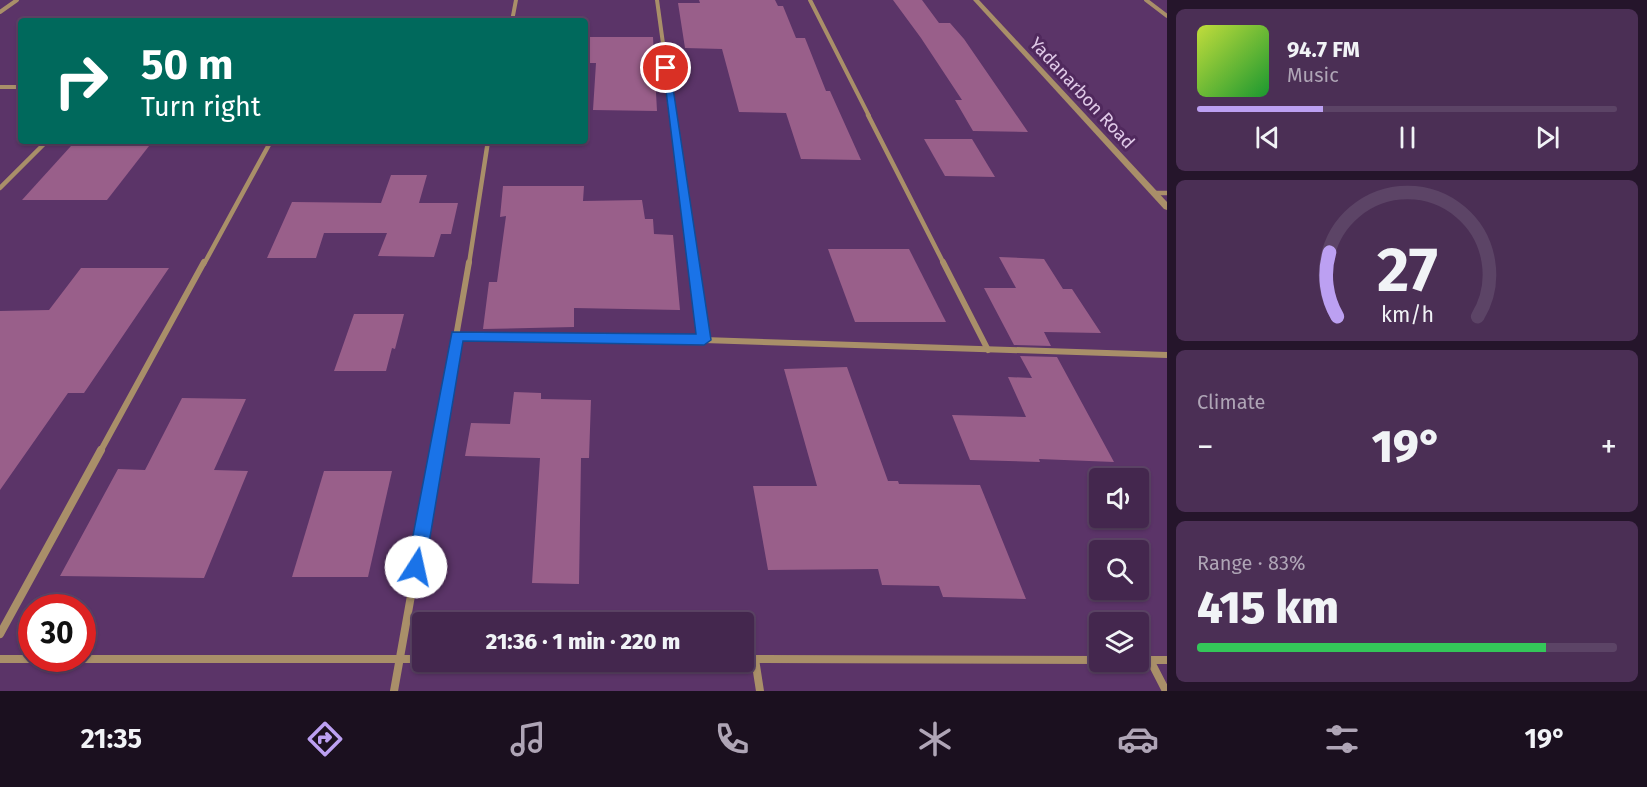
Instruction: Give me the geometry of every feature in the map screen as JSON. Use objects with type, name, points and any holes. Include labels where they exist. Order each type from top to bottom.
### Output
[{"type":"street","points":[[0,12],[16,0]]},
{"type":"street","points":[[513,18],[516,0]]},
{"type":"street","points":[[657,0],[704,340]]},
{"type":"street","points":[[810,0],[988,350]]},
{"type":"street","name":"Yadanarbon Road","points":[[976,0],[1167,207]]},
{"type":"street","points":[[1146,0],[1167,15]]},
{"type":"street","points":[[0,87],[18,87]]},
{"type":"street","points":[[0,188],[44,144]]},
{"type":"street","points":[[0,634],[269,144]]},
{"type":"street","points":[[394,691],[457,336],[488,144]]},
{"type":"street","points":[[1154,193],[1167,193]]},
{"type":"street","points":[[457,336],[704,340],[1167,355]]},
{"type":"street","points":[[0,659],[412,659]]},
{"type":"street","points":[[760,691],[755,659],[1089,660]]},
{"type":"street","points":[[1166,691],[1150,660],[1167,660]]},
{"type":"building","points":[[699,0],[775,0],[778,6],[783,6],[796,38],[805,38],[826,91],[830,91],[861,160],[801,159],[786,113],[739,112],[722,49],[685,48],[678,3],[700,3]]},
{"type":"building","points":[[893,0],[922,0],[939,23],[950,23],[964,39],[1028,132],[973,131],[955,100],[962,100]]},
{"type":"building","points":[[588,37],[653,37],[657,111],[593,110],[596,63],[588,63]]},
{"type":"building","points":[[924,139],[972,139],[995,177],[945,176]]},
{"type":"building","points":[[71,146],[149,146],[107,200],[22,200]]},
{"type":"building","points":[[391,175],[427,175],[419,203],[458,203],[451,234],[441,234],[434,257],[378,256],[387,233],[324,233],[316,258],[267,258],[292,202],[381,203]]},
{"type":"building","points":[[503,186],[584,186],[583,201],[642,200],[645,219],[653,219],[654,234],[673,235],[680,310],[574,308],[574,327],[483,329],[489,282],[497,282],[506,216],[500,217]]},
{"type":"building","points":[[828,249],[909,249],[946,322],[855,322]]},
{"type":"building","points":[[999,257],[1044,259],[1063,289],[1072,289],[1101,333],[1044,332],[1051,346],[1014,345],[984,288],[1016,288]]},
{"type":"building","points":[[81,268],[169,268],[84,393],[68,393],[0,490],[0,311],[49,310]]},
{"type":"building","points":[[354,314],[404,314],[395,349],[392,348],[386,371],[334,371]]},
{"type":"building","points":[[1020,356],[1057,357],[1114,462],[1039,459],[1040,462],[970,460],[952,415],[1026,417],[1008,377],[1032,378]]},
{"type":"building","points":[[847,367],[888,481],[898,481],[899,484],[980,485],[1026,599],[943,597],[939,586],[882,585],[878,569],[768,570],[753,486],[817,486],[784,369]]},
{"type":"building","points":[[514,392],[541,393],[541,399],[591,400],[589,458],[581,458],[579,584],[532,583],[540,458],[465,456],[471,423],[510,424]]},
{"type":"building","points":[[182,398],[246,399],[214,470],[248,471],[204,578],[60,576],[118,469],[145,470]]},
{"type":"building","points":[[324,471],[392,471],[368,577],[292,577]]},
{"type":"route","points":[[416,567],[457,336],[704,340],[666,68]]}]
